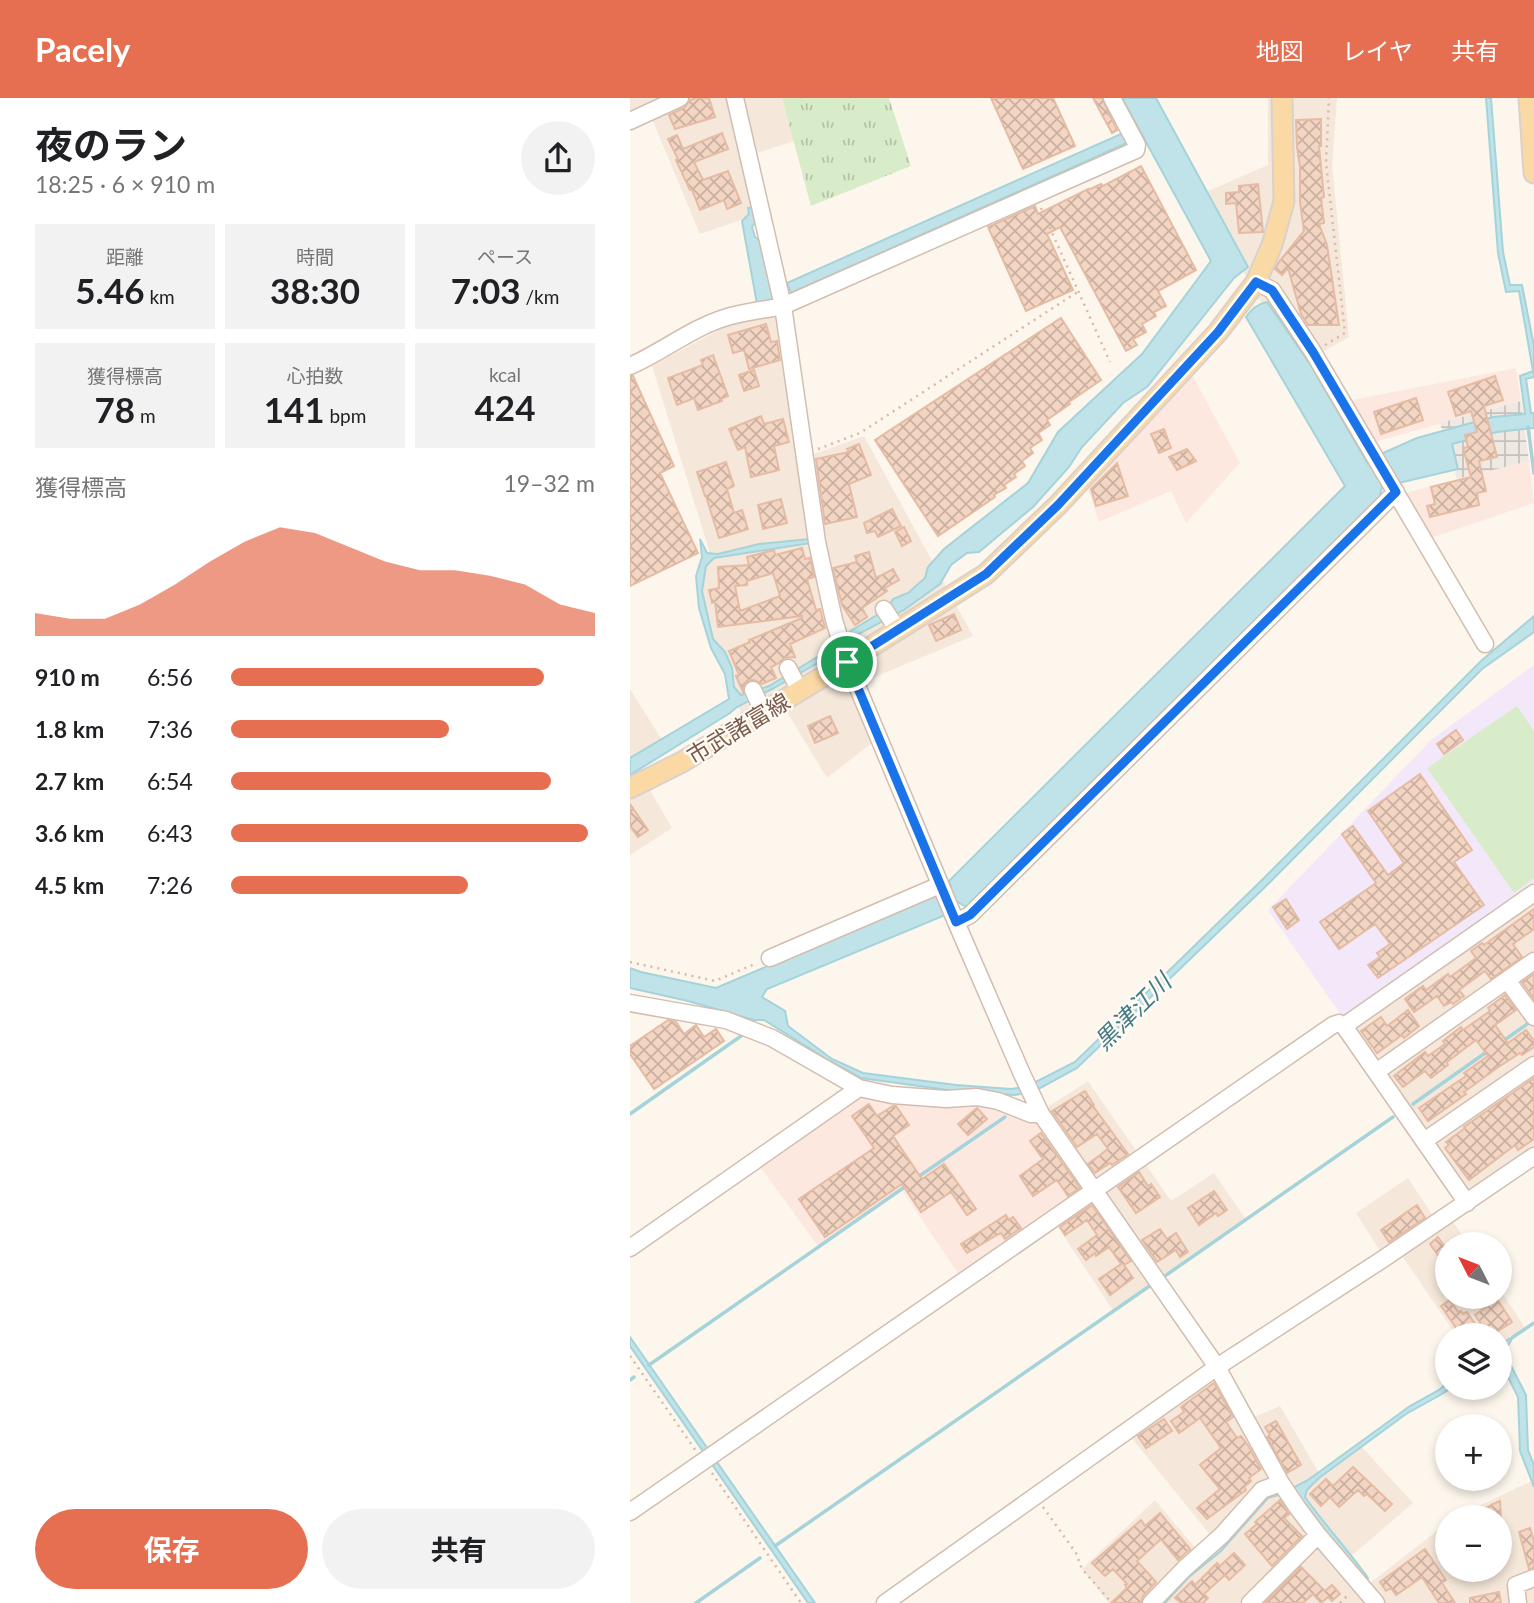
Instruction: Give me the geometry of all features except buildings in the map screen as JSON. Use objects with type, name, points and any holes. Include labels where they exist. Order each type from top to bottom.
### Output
[{"type":"main road","name":"市武諸富線","points":[[630,788],[682,762],[758,701],[891,620],[986,574],[1058,505],[1218,332],[1256,282],[1272,246],[1284,201],[1282,98]]},
{"type":"main road","points":[[1529,98],[1534,173]]},
{"type":"street","points":[[630,121],[680,98]]},
{"type":"street","points":[[735,98],[783,306],[817,542],[834,620],[843,649],[940,885],[1041,1114],[1217,1367],[1285,1489],[1318,1535],[1376,1603]]},
{"type":"street","points":[[630,366],[724,318],[783,306],[1136,150],[1137,145],[1112,98]]},
{"type":"street","points":[[1256,282],[1272,290],[1313,352],[1485,645]]},
{"type":"street","points":[[954,917],[970,915],[1394,488]]},
{"type":"street","points":[[770,958],[940,885]]},
{"type":"street","points":[[1344,1026],[1534,893]]},
{"type":"street","points":[[1376,1072],[1534,961]]},
{"type":"street","points":[[1507,980],[1534,1017]]},
{"type":"street","points":[[630,1003],[726,1020],[772,1038],[859,1088],[892,1095],[946,1099],[977,1097],[998,1101],[1031,1114],[1041,1114]]},
{"type":"street","points":[[630,1512],[1333,1025],[1339,1023],[1344,1026],[1467,1203]]},
{"type":"street","points":[[1424,1141],[1534,1065]]},
{"type":"street","points":[[630,1248],[859,1088]]},
{"type":"street","points":[[884,1603],[1217,1367],[1534,1156]]},
{"type":"street","points":[[1151,1603],[1185,1567],[1222,1535],[1262,1490],[1285,1489]]},
{"type":"street","points":[[1250,1603],[1318,1535]]},
{"type":"street","points":[[1518,1603],[1525,1581]]},
{"type":"path","points":[[1313,352],[1345,333],[1326,163],[1329,98]]},
{"type":"path","points":[[1035,196],[1111,362]]},
{"type":"path","points":[[805,454],[860,433],[1079,291]]},
{"type":"path","points":[[630,962],[715,981],[770,958]]},
{"type":"path","points":[[630,1356],[708,1458],[801,1603]]},
{"type":"path","points":[[1035,1496],[1076,1553],[1082,1569],[1112,1603]]},
{"type":"shaded area","points":[[630,98],[782,98],[794,141],[754,154],[767,211],[700,234],[652,119],[630,127]]},
{"type":"shaded area","points":[[1268,98],[1337,98],[1332,165],[1349,337],[1317,355],[1306,357],[1257,297],[1201,194],[1268,165]]},
{"type":"shaded area","points":[[787,310],[811,455],[864,436],[973,636],[858,684],[881,736],[827,778],[787,712],[749,733],[712,641],[699,591],[709,550],[652,366],[726,326]]},
{"type":"shaded area","points":[[1516,368],[1521,401],[1371,443],[1347,401]]},
{"type":"shaded area","points":[[1190,371],[1240,463],[1186,523],[1171,491],[1099,522],[1087,486]]},
{"type":"shaded area","points":[[1521,401],[1529,461],[1457,479],[1440,423]]},
{"type":"shaded area","points":[[1529,461],[1534,503],[1428,539],[1401,494]]},
{"type":"shaded area","points":[[1534,665],[1534,885],[1343,1018],[1268,910],[1431,740]]},
{"type":"shaded area","points":[[630,689],[667,748],[635,764],[672,828],[630,855]]},
{"type":"shaded area","points":[[1534,885],[1534,1165],[1453,1222],[1460,1232],[1435,1232],[1435,1304],[1403,1257],[1389,1265],[1356,1213],[1408,1178],[1433,1216],[1456,1199],[1335,1028]]},
{"type":"shaded area","points":[[1088,1081],[1171,1201],[1214,1173],[1247,1221],[1114,1312],[1050,1215],[1043,1110]]},
{"type":"shaded area","points":[[860,1093],[972,1101],[1041,1122],[1088,1189],[961,1278],[902,1190],[818,1246],[758,1164]]},
{"type":"shaded area","points":[[1512,1308],[1526,1329],[1512,1339],[1512,1323],[1448,1323],[1438,1309]]},
{"type":"shaded area","points":[[1226,1372],[1254,1417],[1280,1406],[1320,1475],[1360,1445],[1413,1503],[1349,1558],[1369,1584],[1435,1532],[1435,1582],[1512,1582],[1512,1505],[1481,1505],[1534,1480],[1534,1603],[1109,1603],[1082,1569],[1155,1500],[1197,1550],[1212,1537],[1130,1436]]},
{"type":"green space","points":[[782,98],[889,98],[911,166],[811,206]]},
{"type":"green space","points":[[1517,706],[1534,731],[1534,879],[1514,893],[1427,768]]},
{"type":"water","points":[[1122,98],[1156,98],[1248,267],[1234,278],[1147,387],[1123,403],[1082,447],[1069,467],[1033,507],[979,552],[967,553],[951,565],[940,584],[904,610],[849,639],[830,656],[737,707],[630,775],[630,758],[729,699],[725,674],[711,648],[699,608],[696,576],[702,557],[700,539],[707,553],[718,554],[759,544],[809,539],[811,543],[714,558],[706,566],[702,591],[713,639],[725,652],[732,668],[734,687],[741,695],[769,686],[829,650],[852,630],[887,609],[893,599],[908,593],[925,578],[928,567],[944,549],[1028,483],[1058,432],[1142,354],[1211,261]]},
{"type":"water","points":[[1486,98],[1491,98],[1503,252],[1510,285],[1522,285],[1534,346],[1534,377],[1526,379],[1531,413],[1534,413],[1534,428],[1497,432],[1452,444],[1458,469],[1399,483],[1394,479],[1382,486],[1380,497],[966,907],[958,902],[943,916],[767,989],[762,997],[785,1011],[788,1026],[832,1059],[863,1073],[956,1085],[1011,1089],[1026,1087],[1075,1062],[1481,661],[1534,616],[1534,632],[1482,669],[1265,887],[1077,1068],[1033,1092],[1014,1095],[955,1091],[861,1078],[764,1020],[754,1020],[630,988],[630,968],[716,988],[951,887],[949,881],[1345,486],[1246,317],[1253,309],[1267,302],[1310,364],[1368,464],[1381,457],[1381,454],[1417,438],[1493,417],[1525,414],[1520,376],[1533,371],[1519,291],[1506,292],[1498,253]]},
{"type":"water","points":[[1123,133],[1127,143],[791,293],[787,283]]},
{"type":"water","points":[[755,207],[757,220],[752,227],[755,237],[763,243],[776,298],[772,303],[757,304],[742,221],[749,214],[748,208]]},
{"type":"water","points":[[630,1337],[815,1603],[808,1603],[630,1346]]},
{"type":"water","points":[[1512,1368],[1526,1395],[1528,1450],[1534,1465],[1534,1487],[1520,1451],[1518,1397],[1512,1385]]},
{"type":"water","points":[[1435,1392],[1435,1398],[1406,1414],[1319,1478],[1307,1490],[1305,1497],[1368,1578],[1366,1583],[1282,1494],[1268,1498],[1221,1551],[1189,1577],[1165,1603],[1158,1603],[1265,1494],[1293,1488],[1308,1480],[1410,1406]]},
{"type":"waterway","name":"黒津江川","points":[[1528,427],[1534,473]]},
{"type":"waterway","points":[[1503,1041],[1530,1022]]},
{"type":"waterway","points":[[630,1114],[741,1036]]},
{"type":"waterway","points":[[1413,1104],[1488,1051]]},
{"type":"waterway","points":[[918,1177],[1005,1117]]},
{"type":"waterway","points":[[1162,1278],[1393,1117]]},
{"type":"waterway","points":[[649,1365],[906,1186]]},
{"type":"waterway","points":[[775,1546],[1151,1285]]},
{"type":"waterway","points":[[1513,1337],[1534,1323]]},
{"type":"waterway","points":[[630,1380],[634,1377]]},
{"type":"waterway","points":[[696,1603],[760,1558]]},
{"type":"route","points":[[1256,282],[1272,290],[1313,352],[1396,492],[970,915],[956,922],[847,662],[986,574],[1058,505],[1218,332],[1256,282]]}]
